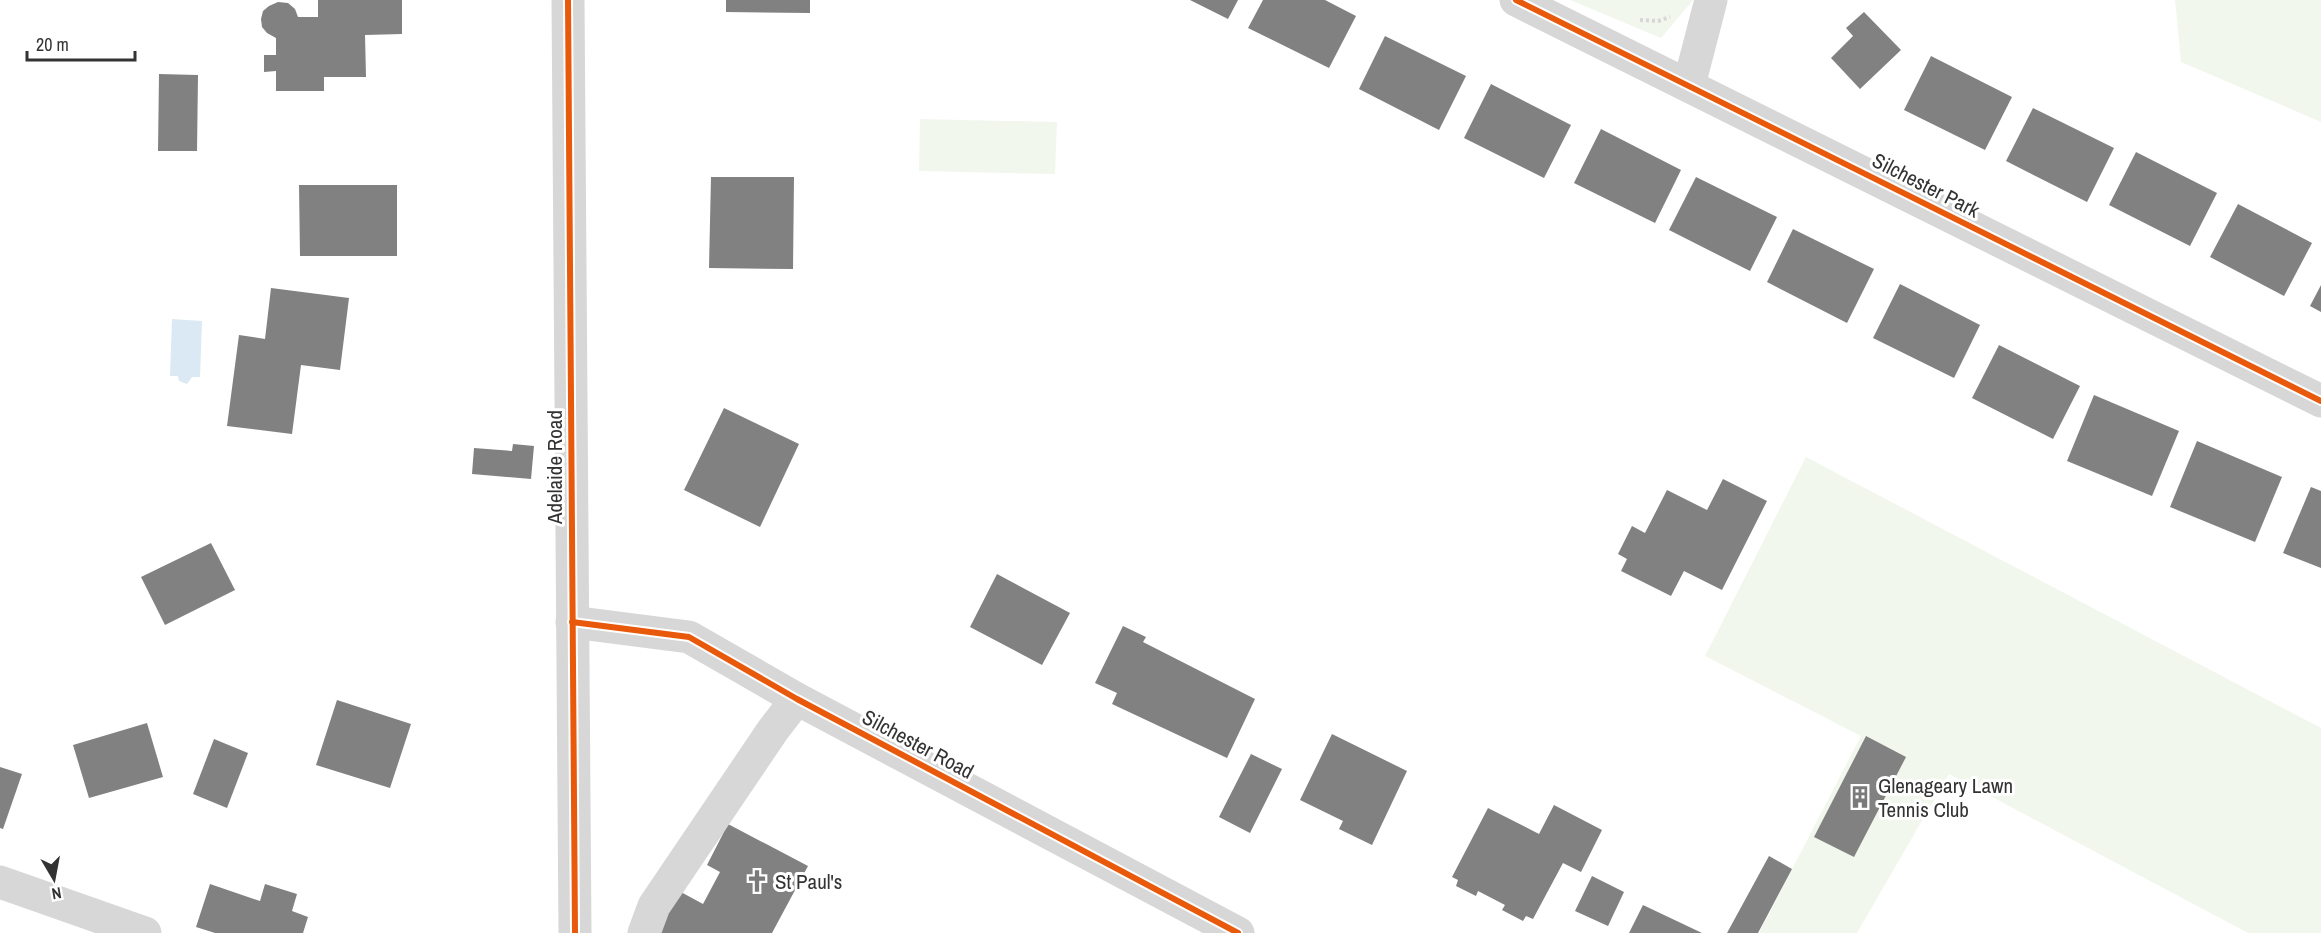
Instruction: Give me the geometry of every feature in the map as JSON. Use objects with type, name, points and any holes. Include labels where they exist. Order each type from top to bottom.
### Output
[{"type":"street","name":"Adelaide Road","points":[[568,0],[575,933]]},
{"type":"street","name":"Silchester Park","points":[[1516,0],[2321,401]]},
{"type":"street","points":[[1689,85],[1711,0]]},
{"type":"street","name":"Silchester Road","points":[[572,622],[689,637],[797,699],[1238,933]]},
{"type":"street","points":[[644,933],[654,906],[773,730],[797,699]]},
{"type":"street","points":[[0,882],[145,933]]},
{"type":"path","points":[[1632,17],[1641,21],[1670,19],[1674,10]]},
{"type":"shaded area","points":[[1570,0],[1693,0],[1661,38]]},
{"type":"shaded area","points":[[2175,0],[2321,0],[2321,122],[2181,62]]},
{"type":"shaded area","points":[[920,119],[1057,122],[1055,174],[919,171]]},
{"type":"shaded area","points":[[172,319],[202,321],[200,377],[192,377],[187,384],[179,381],[178,376],[170,376]]},
{"type":"shaded area","points":[[1806,457],[2321,728],[2321,933],[2248,933],[1949,774],[1857,933],[1759,933],[1861,736],[1705,656]]},
{"type":"building","points":[[318,0],[402,0],[402,34],[365,35],[366,77],[324,77],[324,91],[276,91],[276,71],[264,72],[264,55],[276,55],[276,38],[262,27],[263,11],[278,2],[288,3],[295,9],[298,17],[318,17]]},
{"type":"building","points":[[726,0],[810,0],[810,13],[726,12]]},
{"type":"building","points":[[1190,0],[1238,0],[1228,19]]},
{"type":"building","points":[[1263,0],[1325,0],[1356,16],[1329,68],[1248,28]]},
{"type":"building","points":[[1864,12],[1901,50],[1860,89],[1831,58],[1853,36],[1846,28]]},
{"type":"building","points":[[1385,36],[1466,76],[1439,130],[1359,89]]},
{"type":"building","points":[[1931,56],[2012,97],[1985,150],[1904,110]]},
{"type":"building","points":[[159,74],[198,75],[197,151],[158,151]]},
{"type":"building","points":[[1491,84],[1571,125],[1544,178],[1464,138]]},
{"type":"building","points":[[2033,108],[2114,148],[2087,202],[2006,161]]},
{"type":"building","points":[[1601,129],[1681,170],[1655,223],[1574,183]]},
{"type":"building","points":[[2136,152],[2217,193],[2190,246],[2109,205]]},
{"type":"building","points":[[711,177],[794,177],[793,269],[709,268]]},
{"type":"building","points":[[1696,177],[1777,217],[1750,271],[1669,230]]},
{"type":"building","points":[[299,185],[397,185],[397,256],[300,256]]},
{"type":"building","points":[[2238,204],[2312,243],[2284,296],[2210,257]]},
{"type":"building","points":[[1793,229],[1874,269],[1847,323],[1767,282]]},
{"type":"building","points":[[1900,284],[1980,325],[1954,378],[1873,338]]},
{"type":"building","points":[[2321,285],[2321,312],[2310,306]]},
{"type":"building","points":[[271,288],[349,298],[340,370],[301,365],[292,434],[227,426],[239,335],[265,339]]},
{"type":"building","points":[[1999,345],[2080,386],[2053,439],[1972,398]]},
{"type":"building","points":[[2094,395],[2179,431],[2152,496],[2067,461]]},
{"type":"building","points":[[724,408],[799,444],[760,527],[684,490]]},
{"type":"building","points":[[2197,441],[2282,477],[2255,542],[2170,507]]},
{"type":"building","points":[[513,444],[534,446],[531,479],[472,474],[474,448],[512,451]]},
{"type":"building","points":[[1723,479],[1767,501],[1722,590],[1684,571],[1671,596],[1621,571],[1627,559],[1618,554],[1632,526],[1645,533],[1667,490],[1707,510]]},
{"type":"building","points":[[2311,487],[2321,491],[2321,568],[2283,553]]},
{"type":"building","points":[[211,543],[235,590],[165,625],[141,577]]},
{"type":"building","points":[[997,574],[1070,613],[1042,665],[970,627]]},
{"type":"building","points":[[1123,626],[1146,637],[1143,642],[1255,699],[1227,758],[1112,704],[1117,693],[1095,683]]},
{"type":"building","points":[[337,700],[411,724],[390,788],[316,765]]},
{"type":"building","points":[[147,723],[163,777],[89,798],[73,745]]},
{"type":"building","points":[[1332,734],[1407,771],[1372,845],[1339,829],[1343,821],[1300,800]]},
{"type":"building","name":"Glenageary Lawn Tennis Club","points":[[1866,736],[1906,757],[1854,857],[1814,837]]},
{"type":"building","points":[[214,739],[248,753],[227,808],[193,794]]},
{"type":"building","points":[[1251,754],[1282,769],[1250,833],[1219,817]]},
{"type":"building","points":[[0,767],[22,774],[3,829],[0,828]]},
{"type":"building","points":[[1554,805],[1602,830],[1581,872],[1563,863],[1533,919],[1526,916],[1523,921],[1502,910],[1505,905],[1478,891],[1476,896],[1456,886],[1458,880],[1452,877],[1488,808],[1539,834]]},
{"type":"building","name":"St Paul's","points":[[728,824],[808,866],[772,933],[656,933],[679,891],[703,904],[720,872],[707,865]]},
{"type":"building","points":[[1769,856],[1792,869],[1758,933],[1727,933]]},
{"type":"building","points":[[1592,876],[1624,892],[1608,926],[1575,911]]},
{"type":"building","points":[[210,884],[260,901],[265,884],[297,894],[292,911],[308,917],[303,933],[215,933],[196,927]]},
{"type":"building","points":[[1643,905],[1702,933],[1629,933]]},
{"type":"cycle path","points":[[568,0],[575,933]]},
{"type":"cycle path","points":[[1516,0],[2321,401]]},
{"type":"cycle path","points":[[572,622],[689,637],[797,699],[1238,933]]},
{"type":"place","name":"Glenageary Lawn Tennis Club","points":[[1860,797]]},
{"type":"place","name":"St Paul's","points":[[757,881]]}]
